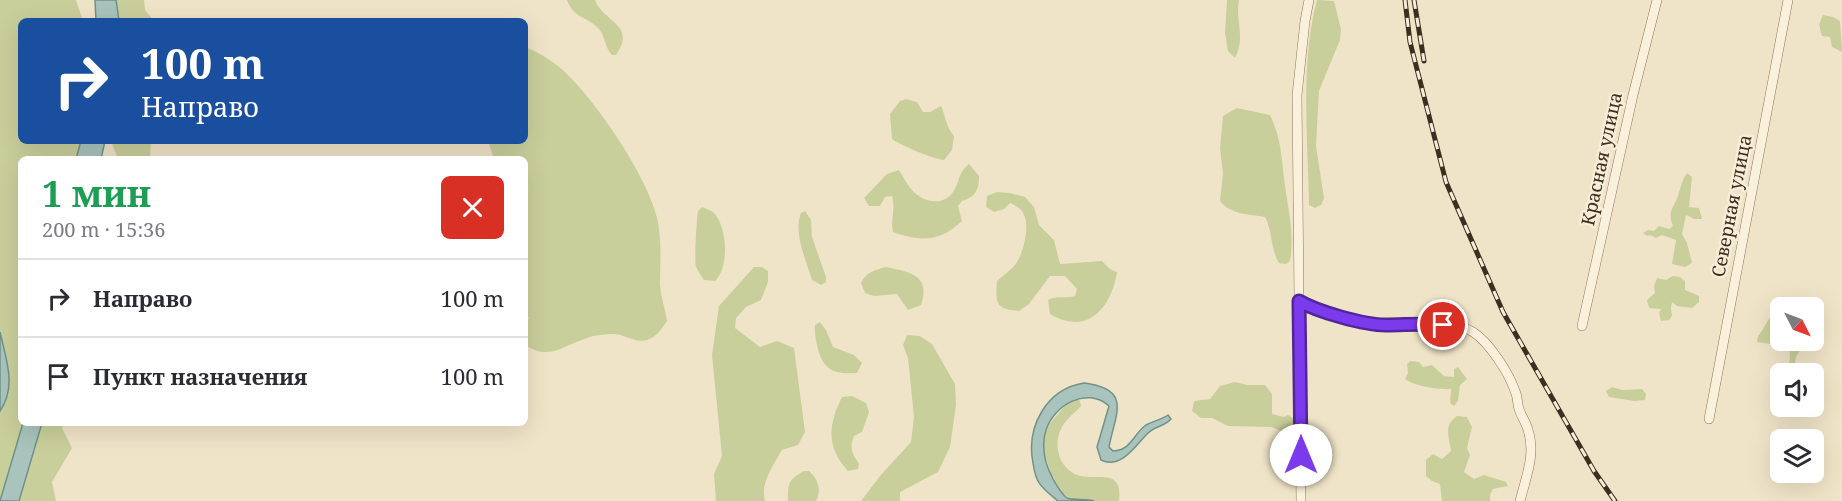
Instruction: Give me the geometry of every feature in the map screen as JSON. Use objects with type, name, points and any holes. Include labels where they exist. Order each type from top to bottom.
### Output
[{"type":"street","points":[[1301,501],[1297,95],[1309,0]]},
{"type":"street","name":"Красная улица","points":[[1582,326],[1633,95],[1657,0]]},
{"type":"street","name":"Северная улица","points":[[1709,418],[1788,0]]},
{"type":"street","points":[[1299,301],[1310,308],[1383,325],[1426,323],[1459,327],[1473,332],[1489,348],[1511,380],[1528,430],[1532,454],[1520,501]]},
{"type":"green space","points":[[0,0],[76,0],[82,18],[18,18],[18,144],[80,144],[77,156],[18,156],[18,426],[22,426],[0,501],[0,411],[8,392],[9,373],[0,332]]},
{"type":"green space","points":[[116,0],[144,0],[145,10],[152,18],[119,18]]},
{"type":"green space","points":[[567,0],[595,0],[599,8],[617,24],[623,37],[616,55],[612,55],[606,46],[599,29],[573,11]]},
{"type":"green space","points":[[1227,0],[1239,0],[1240,43],[1235,58],[1228,51],[1225,33]]},
{"type":"green space","points":[[1317,0],[1334,1],[1341,29],[1340,40],[1319,91],[1316,146],[1324,198],[1321,205],[1315,208],[1309,205],[1306,101],[1308,49]]},
{"type":"green space","points":[[1823,15],[1840,21],[1842,52],[1832,47],[1830,37],[1822,36],[1819,25]]},
{"type":"green space","points":[[528,48],[555,63],[581,90],[618,139],[648,192],[659,227],[660,285],[667,321],[654,337],[638,340],[615,334],[601,335],[549,352],[528,347],[528,319],[530,318],[528,318],[528,156],[493,156],[489,144],[528,144]]},
{"type":"green space","points":[[906,99],[917,102],[923,112],[930,112],[941,106],[954,136],[952,150],[944,160],[902,145],[892,139],[890,114],[900,101]]},
{"type":"green space","points":[[1237,108],[1270,115],[1276,131],[1291,230],[1290,261],[1286,264],[1279,263],[1276,258],[1265,217],[1229,209],[1220,201],[1223,173],[1220,148],[1223,116]]},
{"type":"green space","points":[[112,144],[151,144],[150,156],[117,156]]},
{"type":"green space","points":[[969,164],[979,176],[977,189],[974,195],[962,201],[958,206],[962,221],[938,236],[921,238],[893,232],[892,196],[885,197],[880,206],[869,206],[864,198],[887,174],[899,170],[916,194],[927,200],[944,200],[953,192]]},
{"type":"green space","points":[[1687,173],[1692,177],[1689,207],[1699,208],[1702,219],[1694,219],[1686,215],[1682,234],[1692,263],[1685,267],[1672,264],[1676,240],[1662,235],[1656,238],[1643,233],[1648,230],[1654,231],[1659,226],[1669,229],[1673,226],[1671,212]]},
{"type":"green space","points":[[997,192],[1025,197],[1034,207],[1039,225],[1054,240],[1060,264],[1102,261],[1117,272],[1109,297],[1095,315],[1075,322],[1050,314],[1048,300],[1075,296],[1077,289],[1065,276],[1050,276],[1029,304],[1019,311],[1001,307],[996,295],[997,281],[1018,260],[1025,241],[1026,220],[1023,213],[1010,203],[1004,209],[994,212],[986,207],[987,196]]},
{"type":"green space","points":[[702,207],[714,213],[719,220],[724,238],[725,258],[720,275],[715,281],[704,280],[696,267],[698,211]]},
{"type":"green space","points":[[805,211],[811,220],[812,237],[826,277],[826,282],[821,285],[812,280],[799,238],[799,221],[801,213]]},
{"type":"green space","points":[[754,267],[762,267],[768,271],[768,282],[761,300],[746,307],[736,318],[735,328],[760,347],[777,341],[794,348],[805,432],[798,445],[782,450],[775,462],[764,488],[765,501],[716,501],[714,474],[722,456],[712,355],[719,306]]},
{"type":"green space","points":[[886,267],[910,273],[921,281],[923,295],[921,305],[908,310],[897,294],[874,296],[865,293],[861,283],[865,276]]},
{"type":"green space","points":[[1673,276],[1685,281],[1685,290],[1699,296],[1699,302],[1692,308],[1677,306],[1672,302],[1672,316],[1669,320],[1661,321],[1659,313],[1661,309],[1649,308],[1647,300],[1655,293],[1654,286],[1657,278],[1666,280]]},
{"type":"green space","points":[[1770,318],[1770,344],[1757,342],[1758,336]]},
{"type":"green space","points":[[820,322],[833,347],[854,355],[862,363],[857,373],[835,371],[822,360],[815,333],[815,325]]},
{"type":"green space","points":[[907,335],[920,336],[932,344],[955,384],[956,405],[950,447],[938,472],[900,492],[900,501],[861,501],[911,442],[914,417],[908,358],[903,345]]},
{"type":"green space","points":[[1790,351],[1799,351],[1795,363],[1789,363]]},
{"type":"green space","points":[[1410,361],[1419,362],[1423,367],[1432,365],[1444,376],[1454,377],[1454,369],[1458,367],[1467,379],[1460,385],[1458,401],[1454,406],[1450,403],[1451,389],[1427,387],[1405,379],[1408,373],[1407,364]]},
{"type":"green space","points":[[1235,382],[1265,385],[1272,394],[1272,414],[1284,417],[1288,415],[1297,421],[1293,453],[1286,451],[1284,432],[1271,427],[1228,426],[1212,418],[1201,418],[1192,411],[1194,401],[1210,399],[1220,386]]},
{"type":"green space","points":[[1612,387],[1622,390],[1642,389],[1646,394],[1645,400],[1634,401],[1609,397],[1606,391]]},
{"type":"green space","points":[[852,396],[866,403],[869,412],[862,432],[854,436],[852,444],[853,454],[859,464],[858,469],[848,471],[836,453],[832,426],[842,397]]},
{"type":"green space","points":[[1076,398],[1080,401],[1081,406],[1069,418],[1059,434],[1060,456],[1067,469],[1073,473],[1113,480],[1119,491],[1119,501],[1074,501],[1062,493],[1051,474],[1043,447],[1047,427],[1068,402]]},
{"type":"green space","points":[[1457,416],[1467,417],[1472,427],[1467,448],[1470,455],[1464,472],[1474,479],[1484,475],[1506,482],[1508,486],[1493,489],[1490,501],[1442,501],[1440,484],[1426,476],[1426,460],[1433,454],[1442,459],[1451,451],[1448,428]]},
{"type":"green space","points":[[41,426],[62,426],[72,448],[52,482],[56,501],[19,501]]},
{"type":"green space","points":[[804,471],[809,471],[817,481],[819,493],[816,501],[788,501],[790,483]]},
{"type":"water","points":[[95,0],[116,0],[119,18],[96,18]]},
{"type":"water","points":[[80,144],[104,144],[102,156],[77,156]]},
{"type":"water","points":[[0,332],[9,383],[5,402],[0,411]]},
{"type":"water","points":[[1084,383],[1099,386],[1115,397],[1117,414],[1109,447],[1113,451],[1128,445],[1146,425],[1168,415],[1171,419],[1150,431],[1127,455],[1115,462],[1108,462],[1101,460],[1097,447],[1109,406],[1100,400],[1082,398],[1064,406],[1050,421],[1046,430],[1044,449],[1048,467],[1053,479],[1067,498],[1094,501],[1058,501],[1042,487],[1036,477],[1033,463],[1033,436],[1036,423],[1049,401],[1059,393]]},
{"type":"water","points":[[22,426],[41,426],[19,501],[0,501]]},
{"type":"railway","points":[[1405,0],[1410,42],[1446,182],[1503,312],[1594,471],[1615,501]]},
{"type":"railway","points":[[1414,0],[1424,61]]},
{"type":"route","points":[[1301,455],[1299,301],[1310,308],[1383,325],[1426,323],[1443,325]]}]
